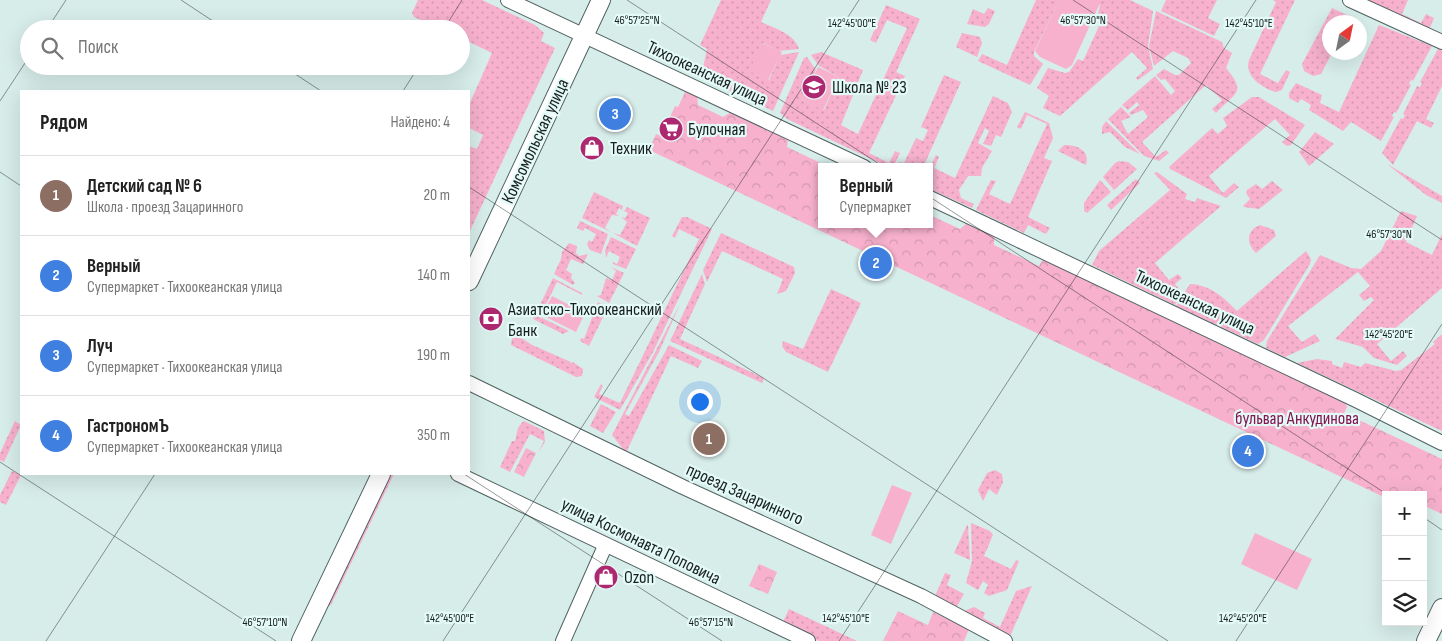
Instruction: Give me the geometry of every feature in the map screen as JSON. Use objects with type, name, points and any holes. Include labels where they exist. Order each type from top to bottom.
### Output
[{"type":"main road","name":"Комсомольская улица","points":[[470,279],[602,0]]},
{"type":"main road","points":[[301,641],[380,475]]},
{"type":"main road","points":[[1426,641],[1442,608]]},
{"type":"street","name":"Тихоокеанская улица","points":[[508,0],[855,163]]},
{"type":"street","points":[[1350,0],[1442,42]]},
{"type":"street","name":"Тихоокеанская улица","points":[[933,199],[1356,400],[1442,443]]},
{"type":"street","name":"проезд Зацаринного","points":[[470,383],[670,481],[921,596],[1005,641]]},
{"type":"street","name":"улица Космонавта Поповича","points":[[460,475],[605,546],[808,641]]},
{"type":"street","points":[[562,641],[605,546]]},
{"type":"green space","points":[[418,0],[482,0],[535,25],[544,33],[541,41],[555,48],[470,231],[470,146],[477,149],[483,135],[470,128],[470,103],[492,53],[470,42],[470,20],[420,20],[414,17],[412,13]]},
{"type":"green space","points":[[721,0],[771,0],[761,22],[789,35],[797,44],[799,49],[779,51],[763,43],[750,71],[769,80],[780,55],[799,52],[773,111],[701,77],[707,49],[700,45]]},
{"type":"green space","points":[[1036,0],[1059,0],[1034,52],[1034,56],[1043,64],[1030,85],[978,61],[982,54],[1007,65]]},
{"type":"green space","points":[[1059,0],[1099,0],[1100,3],[1072,65],[1066,69],[1040,57],[1035,51]]},
{"type":"green space","points":[[1095,0],[1130,0],[1153,11],[1148,46],[1153,69],[1138,80],[1136,78],[1147,68],[1132,52],[1060,116],[1043,108],[1049,96],[1037,88],[1048,68],[1065,73],[1069,72],[1078,59],[1083,61],[1100,24],[1096,22],[1100,5]]},
{"type":"green space","points":[[1166,0],[1217,0],[1208,18],[1220,24],[1214,36],[1161,11]]},
{"type":"green space","points":[[1273,0],[1295,0],[1260,74],[1278,83],[1286,70],[1290,72],[1282,90],[1276,92],[1265,88],[1255,80],[1248,66],[1276,2]]},
{"type":"green space","points":[[1357,0],[1408,0],[1402,14],[1421,23],[1426,14],[1434,18],[1429,30]]},
{"type":"green space","points":[[886,5],[920,19],[896,72],[905,76],[869,153],[889,163],[880,163],[787,119],[780,113],[804,58],[807,57],[816,70],[802,100],[824,110],[839,77],[819,66],[811,55],[821,52],[863,70],[841,125],[858,134],[907,28],[887,20],[876,43],[870,40]]},
{"type":"green space","points":[[988,8],[995,11],[989,24],[985,27],[967,24],[973,9],[984,14]]},
{"type":"green space","points":[[1332,8],[1347,15],[1328,15]]},
{"type":"green space","points":[[1156,11],[1222,42],[1224,48],[1232,53],[1226,68],[1236,83],[1237,88],[1233,96],[1216,113],[1212,109],[1222,100],[1206,85],[1142,142],[1156,157],[1166,150],[1169,153],[1159,161],[1144,156],[1108,119],[1121,107],[1131,117],[1121,121],[1128,134],[1148,117],[1143,110],[1131,115],[1129,113],[1139,105],[1137,102],[1128,110],[1122,105],[1155,76],[1171,95],[1175,91],[1165,79],[1161,80],[1156,75],[1164,69],[1179,75],[1191,63],[1188,58],[1173,51],[1154,66],[1149,46]]},
{"type":"green space","points":[[1379,25],[1432,46],[1413,81],[1411,80],[1409,84],[1411,85],[1396,113],[1394,112],[1392,116],[1394,117],[1381,141],[1351,122],[1343,131],[1309,110],[1311,105],[1301,99],[1298,103],[1289,98],[1289,93],[1296,83],[1322,95],[1320,103],[1339,112],[1363,60],[1367,60],[1367,51]]},
{"type":"green space","points":[[1322,27],[1322,60],[1328,60],[1321,74],[1313,76],[1304,71],[1302,64]]},
{"type":"green space","points":[[962,33],[980,37],[982,43],[977,57],[956,47]]},
{"type":"green space","points":[[762,43],[782,52],[768,80],[749,71]]},
{"type":"green space","points":[[1438,49],[1442,49],[1442,86],[1426,119],[1434,123],[1431,128],[1417,121],[1393,165],[1382,153],[1401,118],[1403,119],[1405,115],[1403,114],[1417,86],[1420,87],[1422,83],[1420,82]]},
{"type":"green space","points":[[818,67],[839,77],[823,110],[802,100]]},
{"type":"green space","points":[[944,75],[961,82],[925,163],[904,163],[916,138],[923,141],[928,130],[921,127]]},
{"type":"green space","name":"бульвар Анкудинова","points":[[686,90],[697,96],[698,105],[723,117],[731,112],[788,138],[787,147],[821,163],[818,163],[818,228],[933,228],[933,216],[960,229],[967,223],[994,236],[994,245],[1039,266],[1043,259],[1345,402],[1347,407],[1344,413],[1442,459],[1442,514],[1427,507],[1427,491],[1382,491],[1382,496],[649,150],[656,134],[661,136],[675,106],[678,107]]},
{"type":"green space","points":[[993,96],[1008,103],[1012,112],[1001,137],[996,135],[991,146],[983,144],[989,131],[985,128],[978,143],[992,151],[982,168],[981,176],[968,176],[959,190],[961,198],[974,204],[972,208],[933,190],[932,163],[936,155],[939,157],[934,168],[955,178]]},
{"type":"green space","points":[[1252,97],[1259,97],[1305,125],[1291,145],[1287,146],[1282,142],[1290,135],[1275,119],[1209,176],[1223,193],[1234,183],[1239,187],[1226,198],[1170,169],[1169,167],[1212,128],[1218,134],[1227,126],[1223,118]]},
{"type":"green space","points":[[1025,112],[1049,123],[1053,138],[1044,158],[1052,161],[1028,217],[1050,228],[1046,234],[1028,225],[1024,233],[976,210],[991,180],[996,181],[989,194],[1010,204],[1047,124],[1027,115],[1021,129],[1017,127]]},
{"type":"green space","points":[[1106,121],[1140,154],[1125,147],[1110,132],[1102,134],[1102,127]]},
{"type":"green space","points":[[1315,132],[1334,144],[1309,166],[1299,152]]},
{"type":"green space","points":[[1064,145],[1081,149],[1086,156],[1086,165],[1058,151]]},
{"type":"green space","points":[[895,151],[900,153],[895,163],[889,163]]},
{"type":"green space","points":[[1119,161],[1128,162],[1137,169],[1114,190],[1103,177]]},
{"type":"green space","points":[[1387,164],[1442,196],[1442,203],[1426,195]]},
{"type":"green space","points":[[1157,172],[1187,194],[1185,199],[1195,202],[1197,198],[1221,206],[1155,263],[1169,280],[1178,274],[1182,278],[1175,284],[1182,292],[1175,305],[1092,265],[1099,251],[1170,190],[1154,173]]},
{"type":"green space","points":[[1136,179],[1140,183],[1111,210],[1107,205]]},
{"type":"green space","points":[[1100,180],[1111,192],[1087,213],[1084,211],[1084,203]]},
{"type":"green space","points":[[1272,181],[1283,190],[1259,209],[1243,206],[1250,199],[1246,193],[1247,190],[1256,184],[1262,189]]},
{"type":"green space","points":[[594,192],[623,206],[622,210],[619,208],[616,214],[619,216],[612,215],[605,228],[611,232],[582,218]]},
{"type":"green space","points":[[627,207],[650,218],[637,246],[613,233],[620,235],[627,222],[621,217],[625,218],[628,213],[624,211]]},
{"type":"green space","points":[[1401,211],[1417,216],[1406,242],[1432,255],[1442,234],[1442,288],[1377,344],[1391,361],[1403,351],[1407,356],[1397,365],[1374,358],[1363,347],[1335,339],[1374,300],[1371,297],[1364,301],[1359,295],[1370,286],[1358,272],[1288,326],[1302,342],[1315,334],[1320,341],[1285,357],[1266,348],[1267,341],[1320,255],[1351,268],[1361,269],[1381,251]]},
{"type":"green space","points":[[682,217],[687,217],[712,229],[653,352],[620,410],[594,397],[601,384],[603,386],[599,394],[620,403],[699,239],[679,229],[675,238],[672,236]]},
{"type":"green space","points":[[580,221],[608,234],[601,254],[590,250],[587,244],[589,240],[592,242],[596,234],[585,228],[583,231],[577,228]]},
{"type":"green space","points":[[1260,225],[1274,230],[1276,236],[1256,253],[1250,246],[1249,238],[1252,230]]},
{"type":"green space","points":[[721,233],[794,267],[795,273],[786,291],[777,294],[783,279],[722,251],[707,282],[703,270]]},
{"type":"green space","points":[[611,237],[636,249],[626,269],[613,264],[613,262],[617,264],[620,257],[609,251],[606,258],[605,250]]},
{"type":"green space","points":[[569,243],[577,246],[576,253],[579,256],[588,254],[583,264],[571,259],[566,270],[572,274],[571,278],[575,283],[573,285],[554,274],[562,252]]},
{"type":"green space","points":[[1306,251],[1311,259],[1310,264],[1264,340],[1258,344],[1176,306],[1190,284],[1210,289],[1237,311]]},
{"type":"green space","points":[[611,267],[624,273],[609,303],[597,296],[601,295],[606,278],[612,280],[616,271]]},
{"type":"green space","points":[[702,274],[705,284],[680,339],[764,378],[762,383],[670,341]]},
{"type":"green space","points":[[553,278],[582,293],[582,295],[557,282],[540,317],[569,331],[563,334],[533,319]]},
{"type":"green space","points":[[831,289],[861,303],[828,372],[786,352],[782,346],[783,341],[803,349]]},
{"type":"green space","points":[[552,296],[585,313],[576,332],[542,315]]},
{"type":"green space","points":[[598,302],[608,307],[589,346],[580,341],[581,338],[584,339]]},
{"type":"green space","points":[[680,304],[659,352],[625,414],[629,416],[669,345],[702,361],[698,368],[671,356],[626,453],[612,435]]},
{"type":"green space","points":[[1442,334],[1442,431],[1297,363],[1317,359],[1332,361],[1332,364],[1342,368],[1344,362],[1361,367],[1365,363],[1396,371],[1401,370],[1435,344],[1433,342]]},
{"type":"green space","points":[[520,337],[532,345],[571,362],[571,364],[573,362],[583,369],[582,376],[576,377],[511,345],[512,338]]},
{"type":"green space","points":[[601,404],[616,412],[603,433],[590,426]]},
{"type":"green space","points":[[15,421],[20,424],[20,427],[4,462],[0,460],[0,453]]},
{"type":"green space","points":[[524,421],[544,431],[545,442],[538,453],[544,441],[530,434],[510,472],[500,467],[512,441],[515,441],[517,431]]},
{"type":"green space","points":[[526,448],[536,453],[524,477],[514,472]]},
{"type":"green space","points":[[995,470],[1002,474],[1003,482],[997,495],[989,489],[983,501],[978,490],[987,473]]},
{"type":"green space","points":[[12,471],[21,475],[6,505],[0,502],[0,495]]},
{"type":"green space","points":[[388,475],[394,475],[331,605],[325,608]]},
{"type":"green space","points":[[892,485],[912,493],[891,544],[871,535]]},
{"type":"green space","points":[[971,523],[990,531],[993,535],[984,556],[1011,569],[1016,560],[1019,561],[1007,590],[989,596],[984,593],[988,585],[983,581],[978,590],[966,583],[972,561]]},
{"type":"green space","points":[[968,525],[970,560],[954,553]]},
{"type":"green space","points":[[1255,533],[1312,559],[1297,590],[1241,564]]},
{"type":"green space","points":[[759,564],[777,572],[768,594],[749,586]]},
{"type":"green space","points":[[945,573],[951,575],[947,585],[964,594],[955,610],[935,596]]},
{"type":"green space","points":[[1032,586],[1008,641],[957,614],[974,607],[985,613],[983,618],[1000,627],[1016,591]]},
{"type":"green space","points":[[789,609],[857,641],[819,641],[782,624]]},
{"type":"green space","points":[[898,611],[928,625],[933,612],[969,629],[964,641],[883,641]]},
{"type":"place","name":"Школа № 23","points":[[814,87]]},
{"type":"place","name":"Луч","points":[[615,114]]},
{"type":"place","name":"Булочная","points":[[671,129]]},
{"type":"place","name":"Техник","points":[[592,148]]},
{"type":"place","name":"Верный","points":[[876,263]]},
{"type":"place","name":"Азиатско-Тихоокеанский Банк","points":[[491,319]]},
{"type":"place","name":"Детский сад № 6","points":[[709,439]]},
{"type":"place","name":"ГастрономЪ","points":[[1248,451]]},
{"type":"place","name":"Ozon","points":[[606,577]]}]
